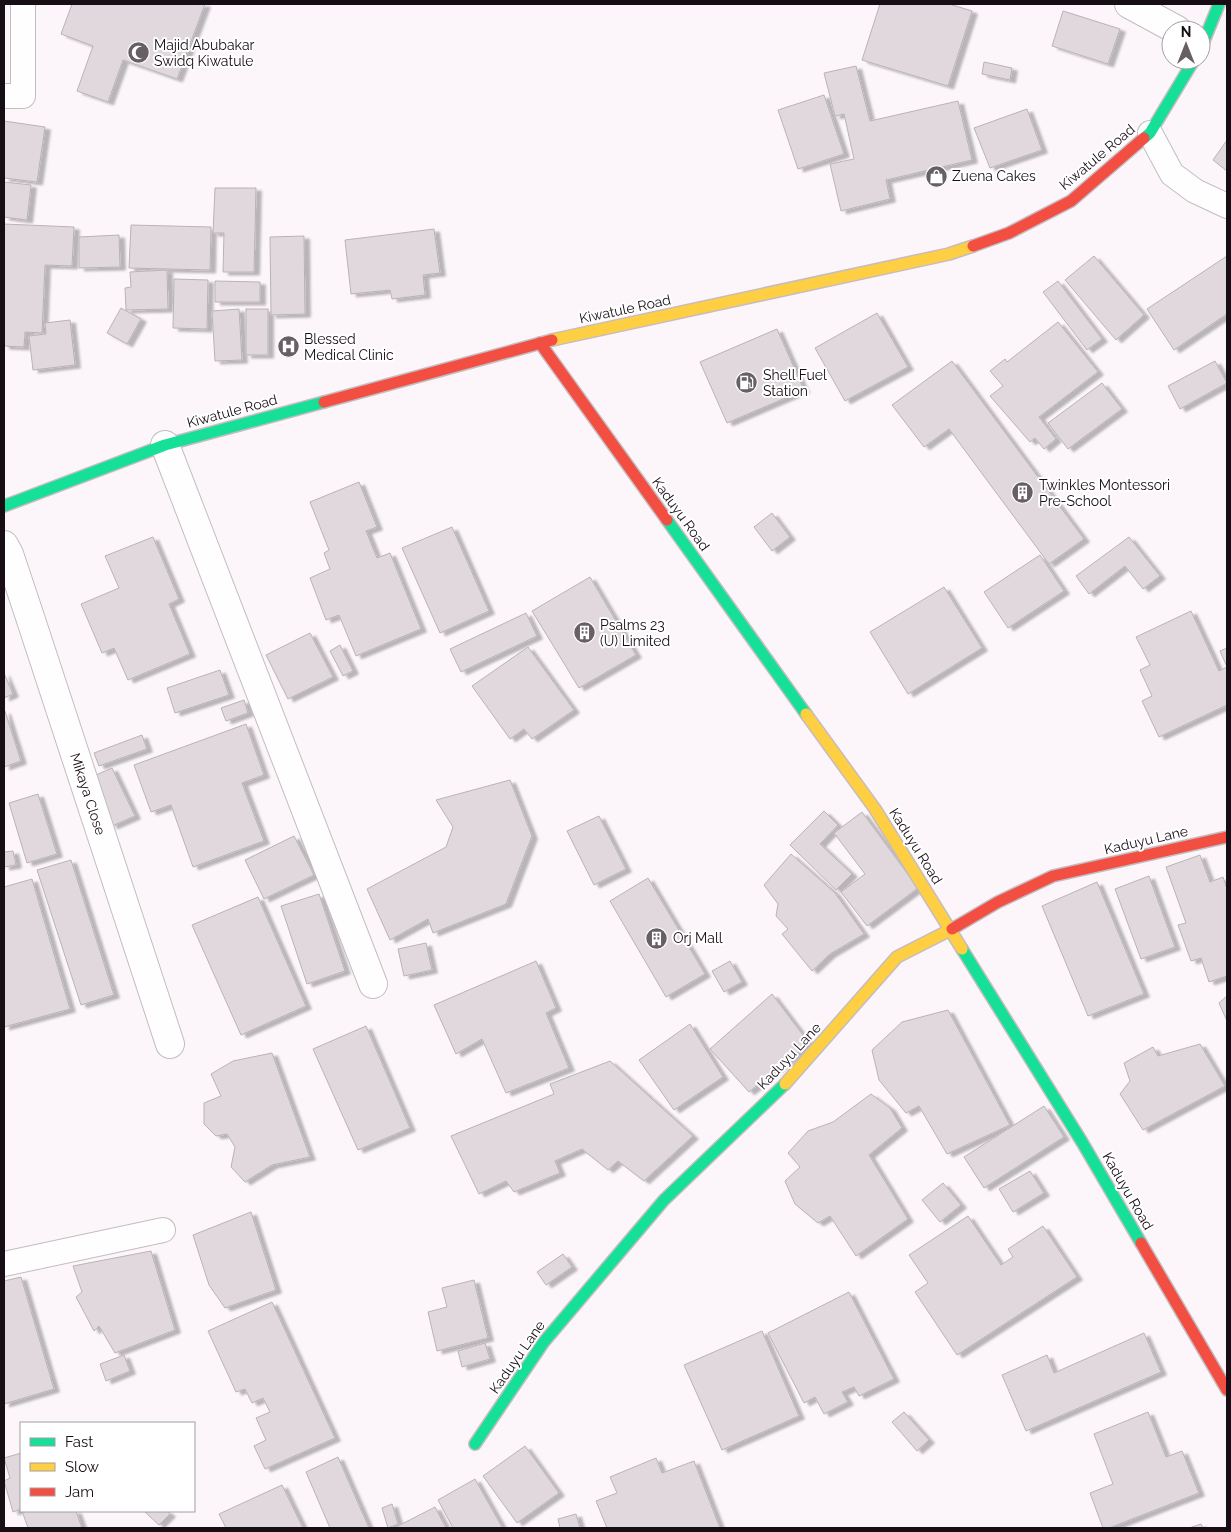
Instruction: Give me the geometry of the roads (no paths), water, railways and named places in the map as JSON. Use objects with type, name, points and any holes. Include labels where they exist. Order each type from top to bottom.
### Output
[{"type":"street","points":[[1129,4],[1161,21]]},
{"type":"street","name":"Kiwatule Road","points":[[1211,23],[1219,4]]},
{"type":"street","name":"Kiwatule Road","points":[[4,506],[166,444],[540,343],[949,254],[1009,232],[1071,201],[1150,132],[1187,70]]},
{"type":"street","name":"Kaduyu Road","points":[[540,343],[875,809],[1082,1142],[1227,1390]]},
{"type":"street","points":[[166,444],[373,984]]},
{"type":"street","name":"Mikaya Close","points":[[4,545],[9,554],[170,1044]]},
{"type":"street","name":"Kaduyu Lane","points":[[475,1444],[543,1343],[664,1200],[786,1083],[897,957],[950,930],[998,902],[1053,876],[1227,837]]},
{"type":"lane","points":[[4,96],[23,96],[23,4]]},
{"type":"lane","points":[[1150,132],[1172,174],[1195,192],[1227,206]]},
{"type":"lane","points":[[4,1264],[164,1230]]},
{"type":"place","name":"Majid Abubakar Swidq Kiwatule","points":[[138,53]]},
{"type":"place","name":"Zuena Cakes","points":[[936,176]]},
{"type":"place","name":"Blessed Medical Clinic","points":[[288,347]]},
{"type":"place","name":"Shell Fuel Station","points":[[747,383]]},
{"type":"place","name":"Twinkles Montessori Pre-School","points":[[1023,493]]},
{"type":"place","name":"Psalms 23 (U) Limited","points":[[584,633]]},
{"type":"place","name":"Orj Mall","points":[[657,938]]}]
